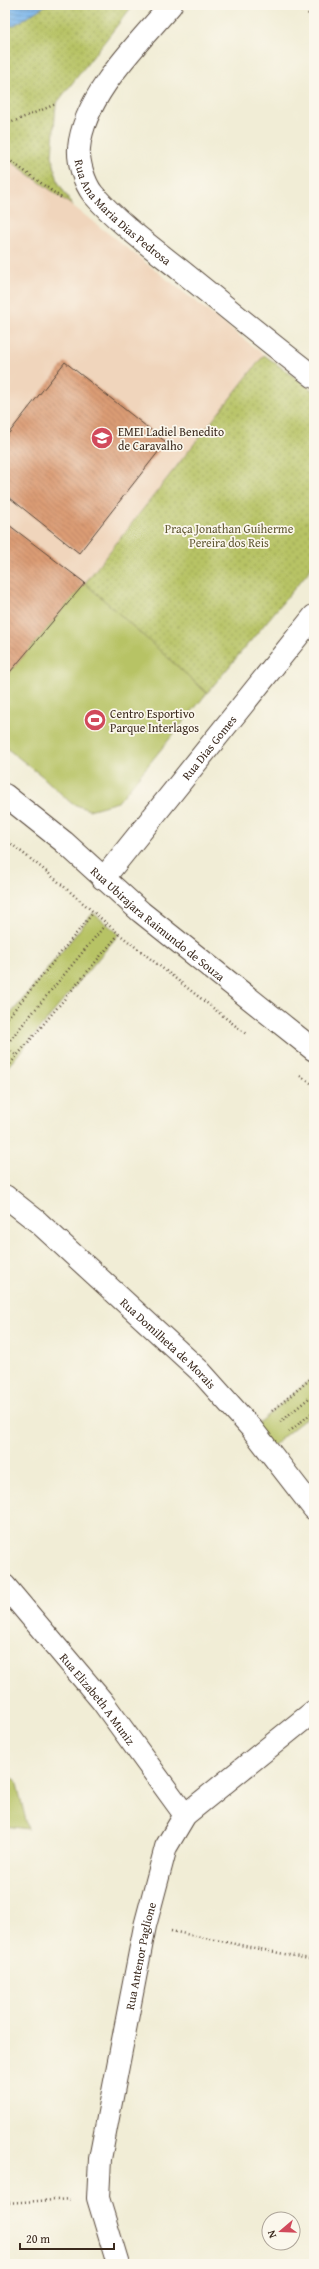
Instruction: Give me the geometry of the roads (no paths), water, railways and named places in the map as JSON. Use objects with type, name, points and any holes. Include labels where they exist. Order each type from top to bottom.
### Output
[{"type":"street","name":"Rua Ana Maria Dias Pedrosa","points":[[171,5],[116,72],[102,91],[84,122],[79,149],[82,171],[92,193],[137,235],[314,377]]},
{"type":"street","name":"Rua Dias Gomes","points":[[103,879],[310,630]]},
{"type":"street","name":"Rua Ubirajara Raimundo de Souza","points":[[5,795],[64,842],[141,912],[314,1050]]},
{"type":"street","name":"Rua Domilheta de Morais","points":[[5,1196],[38,1222],[200,1371],[260,1439],[314,1509]]},
{"type":"street","name":"Rua Elizabeth A Muniz","points":[[5,1586],[102,1701],[185,1815]]},
{"type":"street","name":"Rua Antenor Paglione","points":[[118,2264],[98,2198],[100,2159],[145,1926],[166,1847],[185,1815],[314,1711]]},
{"type":"water","points":[[5,5],[46,5],[13,26],[5,24]]},
{"type":"place","name":"EMEI Ladiel Benedito de Caravalho","points":[[102,438]]},
{"type":"place","name":"Centro Esportivo Parque Interlagos","points":[[95,720]]},
{"type":"park label","name":"Praça Jonathan Guiherme Pereira dos Reis","points":[[229,535]]}]
